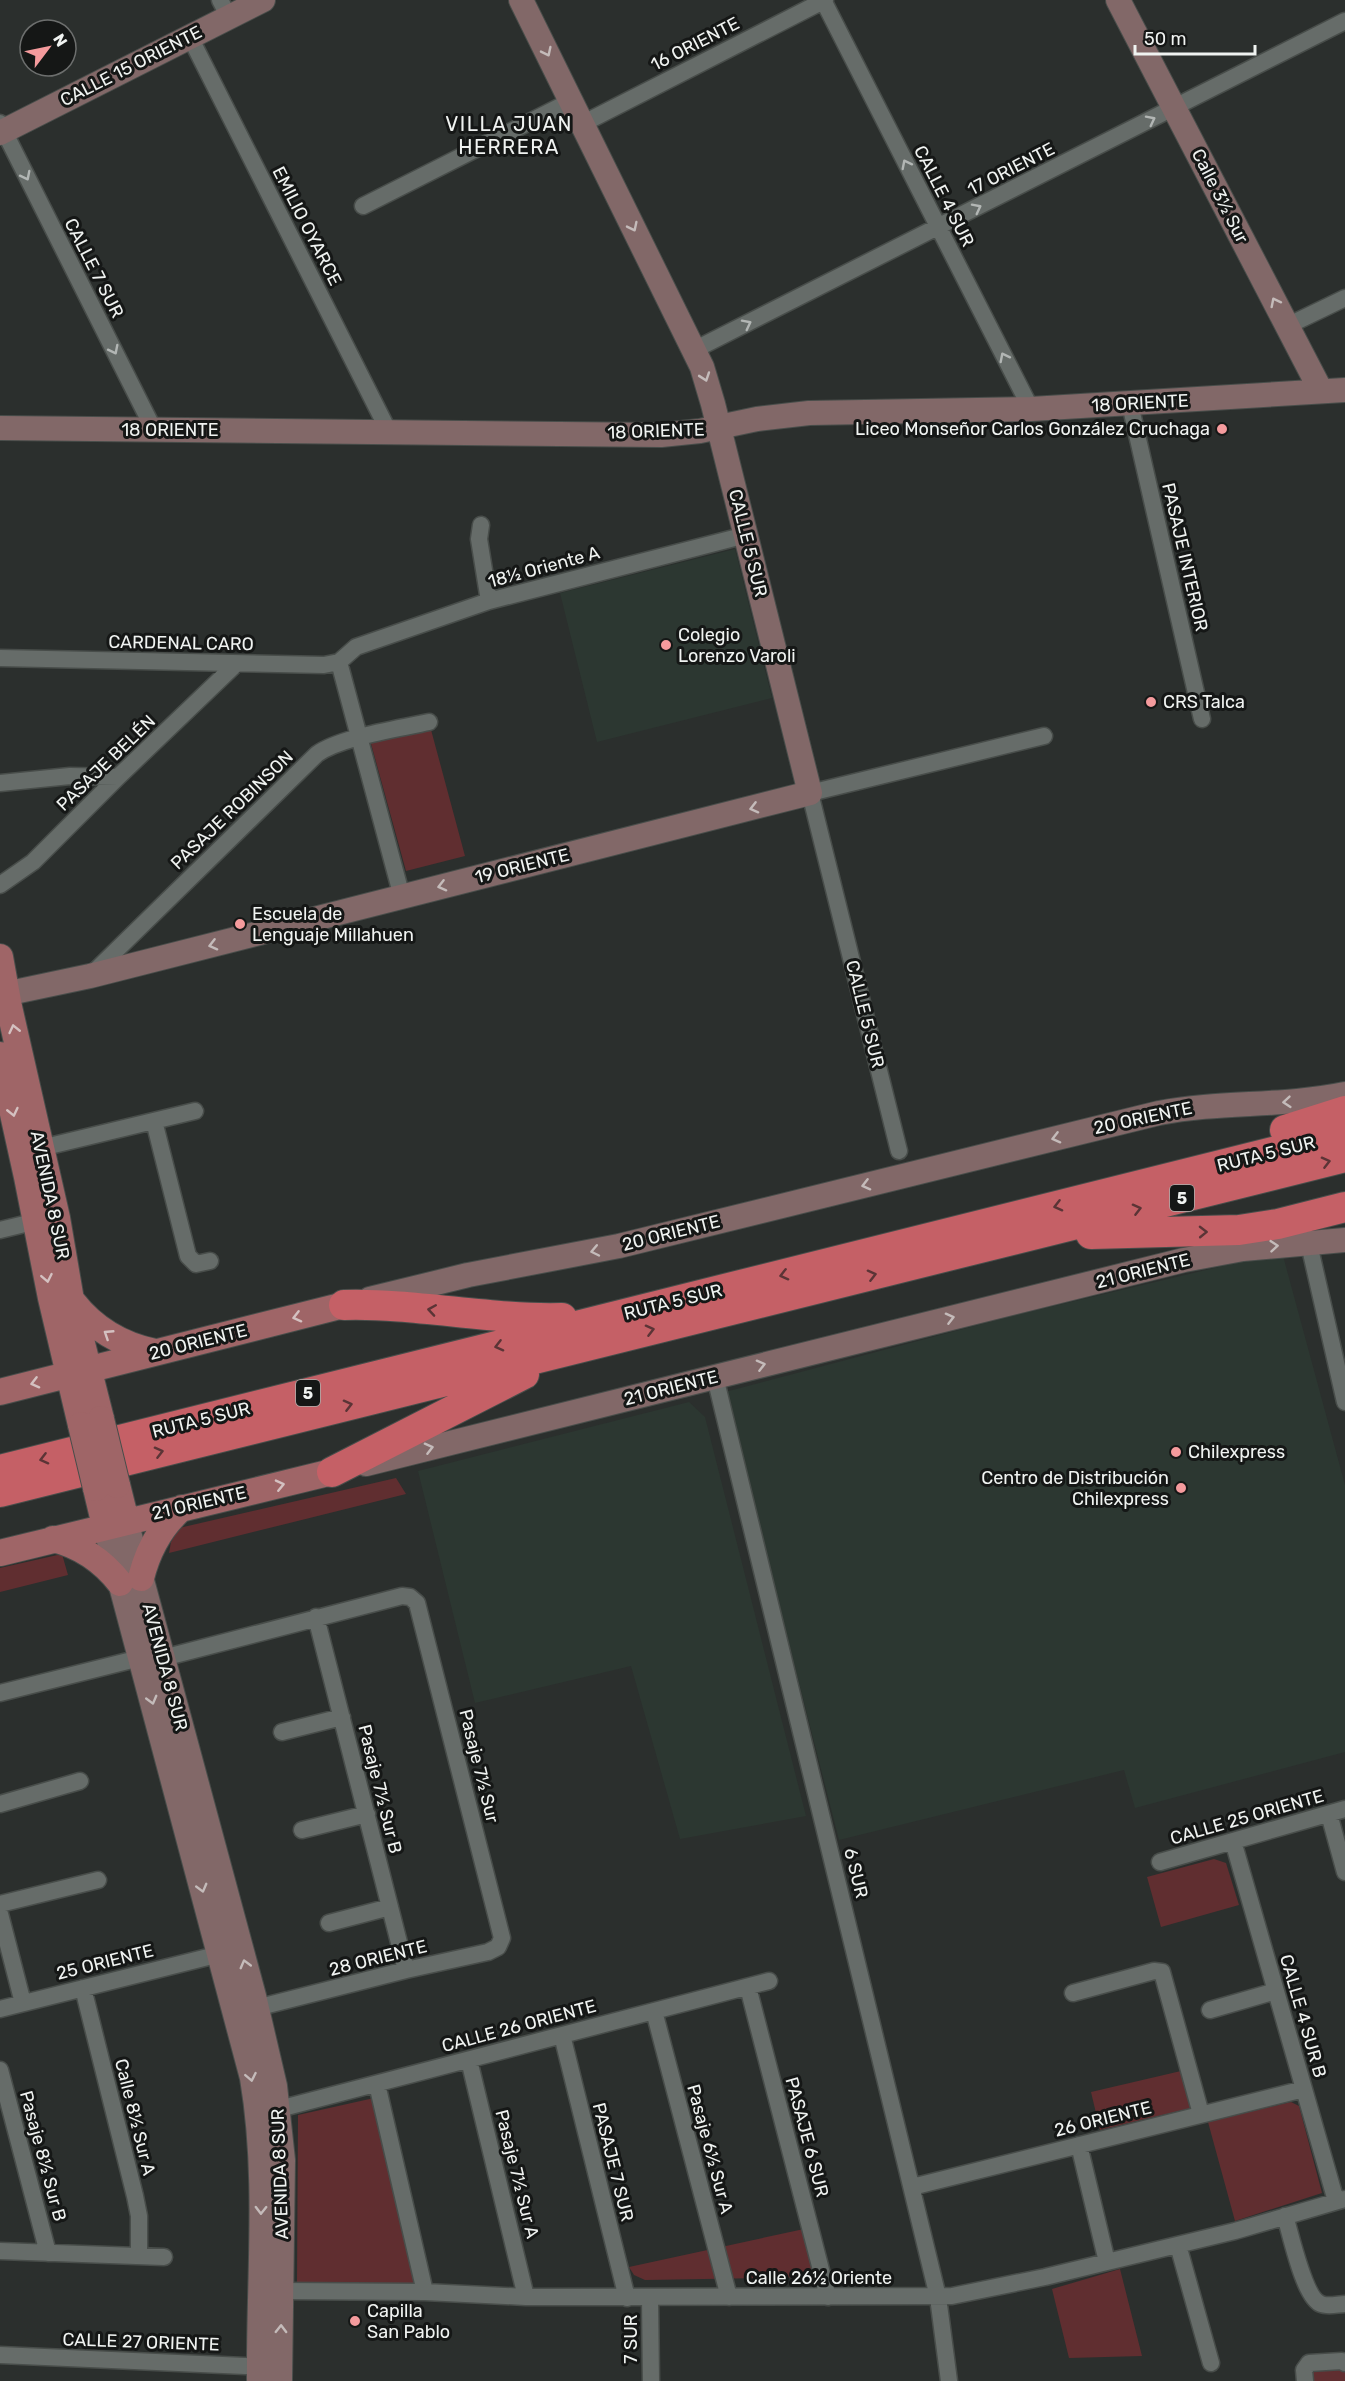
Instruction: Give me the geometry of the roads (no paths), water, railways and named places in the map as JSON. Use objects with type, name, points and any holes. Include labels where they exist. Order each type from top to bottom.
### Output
[{"type":"highway","points":[[1135,1186],[1209,1155],[1345,1111]]},
{"type":"highway","name":"RUTA 5 SUR","points":[[0,1470],[1345,1134]]},
{"type":"highway","name":"RUTA 5 SUR","points":[[0,1492],[1345,1157]]},
{"type":"highway","points":[[1019,1239],[1122,1232],[1239,1230],[1278,1224],[1345,1207]]},
{"type":"highway","points":[[344,1305],[397,1305],[512,1318],[616,1316]]},
{"type":"highway","points":[[332,1472],[516,1378],[593,1344]]},
{"type":"main road","name":"CALLE 15 ORIENTE","points":[[1,129],[190,37],[224,9],[263,0]]},
{"type":"main road","name":"CALLE 5 SUR","points":[[521,0],[694,350],[711,395],[810,793]]},
{"type":"main road","name":"Calle 3½ Sur","points":[[1118,0],[1321,392]]},
{"type":"main road","name":"18 ORIENTE","points":[[0,428],[661,435],[809,413],[1031,409],[1345,390]]},
{"type":"main road","name":"19 ORIENTE","points":[[3,995],[90,976],[810,793]]},
{"type":"main road","name":"AVENIDA 8 SUR","points":[[0,957],[3,995],[57,1218],[71,1300],[79,1372],[91,1422],[130,1580],[271,2065],[279,2109],[283,2160],[282,2291],[269,2374]]},
{"type":"main road","name":"AVENIDA 8 SUR","points":[[0,1055],[37,1221],[51,1298],[79,1372]]},
{"type":"main road","name":"20 ORIENTE","points":[[0,1392],[468,1275],[619,1246],[1159,1113],[1203,1106],[1303,1101],[1345,1094]]},
{"type":"main road","name":"21 ORIENTE","points":[[0,1553],[1184,1260],[1243,1250],[1345,1240]]},
{"type":"main road","points":[[71,1300],[96,1326],[116,1339],[139,1349],[155,1352]]},
{"type":"main road","points":[[53,1539],[91,1554],[130,1580],[147,1556],[157,1536],[182,1508]]},
{"type":"main road","name":"AVENIDA 8 SUR","points":[[152,1658],[220,1954],[246,2053],[260,2134],[269,2374]]},
{"type":"street","name":"16 ORIENTE","points":[[582,124],[824,0]]},
{"type":"street","name":"CALLE 4 SUR","points":[[824,0],[1031,409]]},
{"type":"street","name":"17 ORIENTE","points":[[694,350],[1345,21]]},
{"type":"street","name":"EMILIO OYARCE","points":[[190,37],[389,432]]},
{"type":"street","points":[[363,206],[571,101]]},
{"type":"street","name":"CALLE 7 SUR","points":[[1,129],[154,430]]},
{"type":"street","points":[[1287,326],[1345,298]]},
{"type":"street","name":"PASAJE INTERIOR","points":[[1130,404],[1202,719]]},
{"type":"street","points":[[481,525],[479,539],[489,601]]},
{"type":"street","name":"18½ Oriente A","points":[[339,662],[356,647],[489,601],[746,535]]},
{"type":"street","name":"CARDENAL CARO","points":[[0,658],[235,665],[324,665],[339,662]]},
{"type":"street","points":[[339,662],[402,897]]},
{"type":"street","name":"PASAJE BELÉN","points":[[0,885],[33,862],[235,665]]},
{"type":"street","name":"PASAJE ROBINSON","points":[[90,976],[317,754],[330,747],[360,738],[429,722]]},
{"type":"street","name":"19 ORIENTE","points":[[810,793],[1044,736]]},
{"type":"street","points":[[0,783],[70,776],[118,777]]},
{"type":"street","name":"CALLE 5 SUR","points":[[810,793],[899,1151]]},
{"type":"street","points":[[41,1148],[195,1111]]},
{"type":"street","points":[[154,1121],[188,1256],[196,1264],[210,1261]]},
{"type":"street","points":[[0,1230],[37,1221]]},
{"type":"street","points":[[1309,1244],[1345,1402]]},
{"type":"street","name":"6 SUR","points":[[715,1377],[938,2297],[949,2381]]},
{"type":"street","name":"Pasaje 7½ Sur","points":[[316,1617],[402,1596],[410,1597],[417,1603],[502,1938]]},
{"type":"street","points":[[0,1694],[316,1617]]},
{"type":"street","name":"Pasaje 7½ Sur B","points":[[316,1617],[406,1970]]},
{"type":"street","points":[[282,1732],[342,1717]]},
{"type":"street","points":[[0,1804],[80,1781]]},
{"type":"street","points":[[1337,1811],[1345,1872]]},
{"type":"street","name":"CALLE 25 ORIENTE","points":[[1160,1862],[1337,1811]]},
{"type":"street","points":[[302,1830],[367,1814]]},
{"type":"street","name":"CALLE 4 SUR B","points":[[1233,1841],[1304,2089],[1341,2200]]},
{"type":"street","points":[[0,1904],[98,1880]]},
{"type":"street","points":[[329,1923],[390,1907]]},
{"type":"street","points":[[0,1914],[23,2003]]},
{"type":"street","name":"28 ORIENTE","points":[[256,2008],[488,1952],[498,1947],[502,1938]]},
{"type":"street","name":"25 ORIENTE","points":[[0,2009],[220,1954]]},
{"type":"street","points":[[1073,1993],[1157,1971],[1162,1972],[1201,2114]]},
{"type":"street","name":"CALLE 26 ORIENTE","points":[[279,2109],[769,1981]]},
{"type":"street","name":"PASAJE 6 SUR","points":[[748,1987],[828,2297]]},
{"type":"street","name":"Calle 8½ Sur A","points":[[83,1988],[135,2196],[139,2216],[138,2256]]},
{"type":"street","points":[[1210,2010],[1276,1991]]},
{"type":"street","name":"Pasaje 6½ Sur A","points":[[654,2011],[729,2297]]},
{"type":"street","name":"PASAJE 7 SUR","points":[[562,2036],[627,2298]]},
{"type":"street","name":"Pasaje 7½ Sur A","points":[[469,2060],[526,2298]]},
{"type":"street","name":"Pasaje 8½ Sur B","points":[[0,2070],[48,2253]]},
{"type":"street","points":[[377,2084],[425,2292]]},
{"type":"street","name":"26 ORIENTE","points":[[912,2187],[1304,2089]]},
{"type":"street","points":[[1079,2145],[1107,2262]]},
{"type":"street","name":"Calle 26½ Oriente","points":[[282,2291],[425,2292],[526,2298],[938,2297],[966,2294],[1178,2245],[1341,2200]]},
{"type":"street","points":[[1285,2216],[1306,2284],[1314,2299],[1324,2305],[1345,2304]]},
{"type":"street","points":[[1178,2245],[1211,2363]]},
{"type":"street","points":[[0,2251],[164,2257]]},
{"type":"street","name":"7 SUR","points":[[650,2298],[651,2381]]},
{"type":"street","name":"CALLE 27 ORIENTE","points":[[0,2355],[269,2374]]},
{"type":"street","points":[[1305,2373],[1309,2363],[1342,2361],[1345,2363]]},
{"type":"place","name":"Liceo Monseñor Carlos González Cruchaga","points":[[1222,429]]},
{"type":"place","name":"Colegio Lorenzo Varoli","points":[[666,645]]},
{"type":"place","name":"CRS Talca","points":[[1151,702]]},
{"type":"place","name":"Escuela de Lenguaje Millahuen","points":[[240,924]]},
{"type":"place","name":"Chilexpress","points":[[1176,1452]]},
{"type":"place","name":"Centro de Distribución Chilexpress","points":[[1181,1488]]},
{"type":"place","name":"Capilla San Pablo","points":[[355,2321]]},
{"type":"district","name":"VILLA JUAN HERRERA","points":[[509,136]]}]
